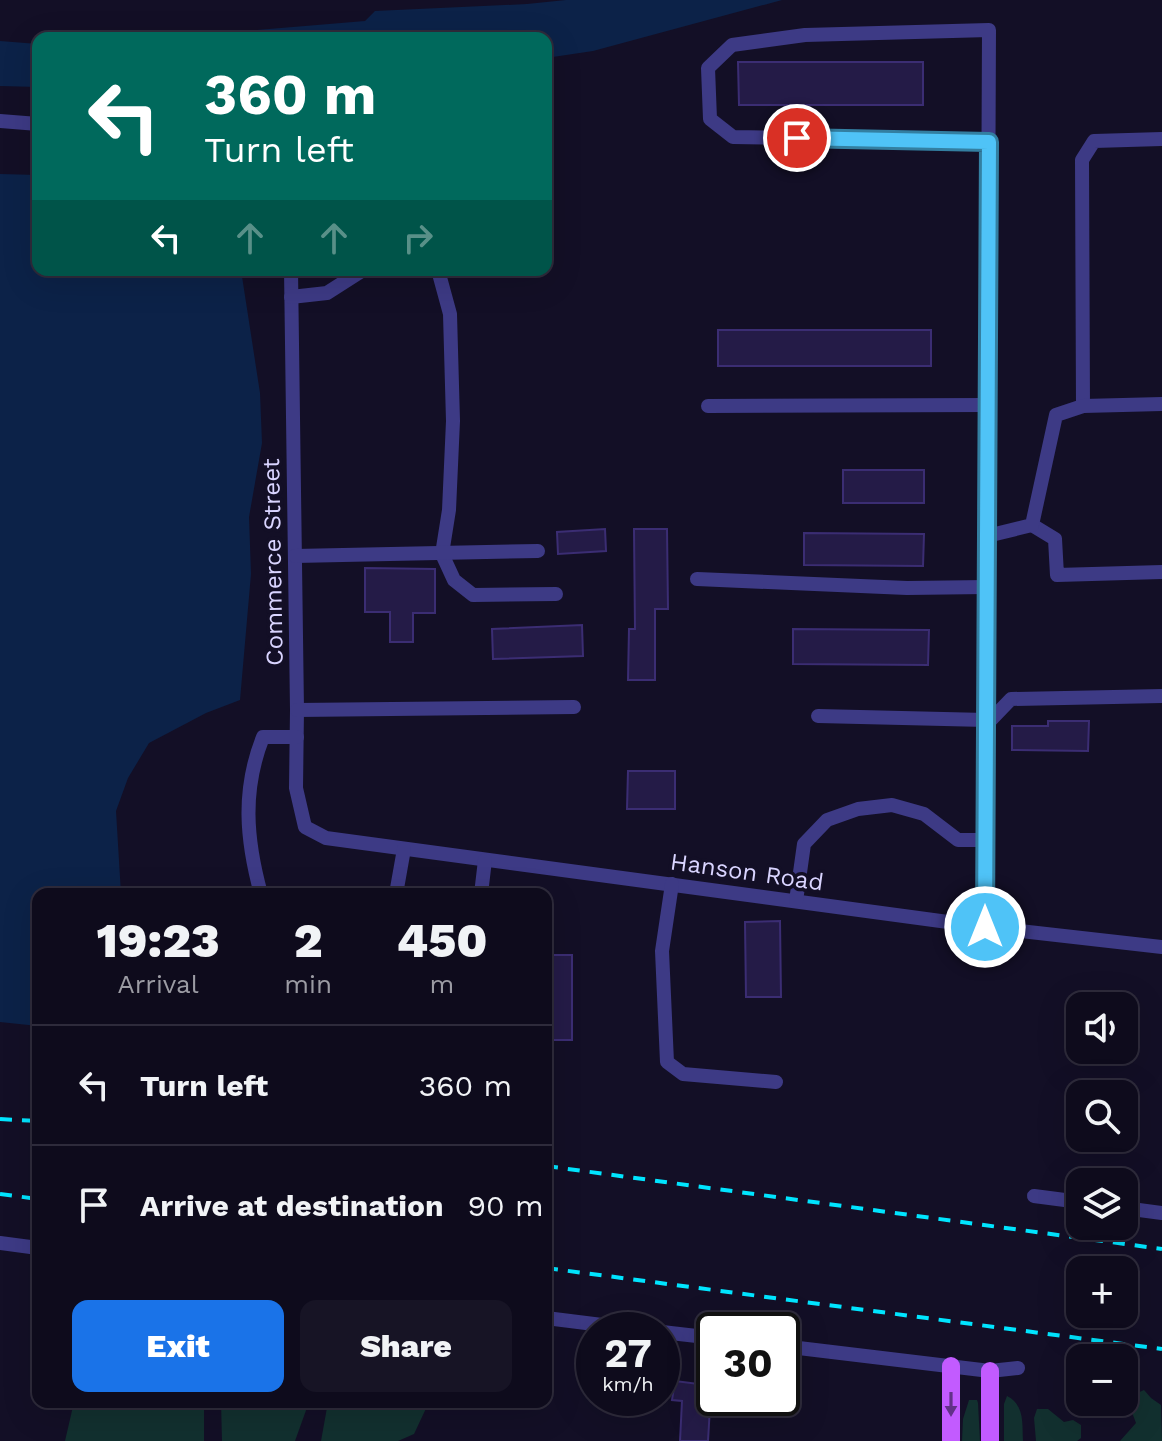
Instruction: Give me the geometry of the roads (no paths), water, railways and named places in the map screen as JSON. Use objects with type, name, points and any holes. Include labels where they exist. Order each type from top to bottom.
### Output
[{"type":"main road","points":[[951,1366],[951,1441]]},
{"type":"main road","points":[[990,1371],[990,1441]]},
{"type":"street","points":[[985,927],[986,587],[987,536],[987,405],[989,142],[989,30],[790,37],[732,45],[708,68],[710,119],[733,137],[989,142]]},
{"type":"street","points":[[0,121],[32,124]]},
{"type":"street","points":[[1083,406],[1082,160],[1094,141],[1162,139]]},
{"type":"street","name":"Commerce Street","points":[[291,276],[296,788],[305,827],[326,838]]},
{"type":"street","points":[[291,297],[327,293],[354,276]]},
{"type":"street","points":[[440,276],[450,314],[453,421],[449,510],[442,554],[454,580],[473,595],[556,594]]},
{"type":"street","points":[[1032,525],[1056,415],[1083,406],[1162,404]]},
{"type":"street","points":[[708,406],[987,405]]},
{"type":"street","points":[[987,536],[1032,525],[1055,539],[1057,575],[1162,572]]},
{"type":"street","points":[[295,556],[538,551]]},
{"type":"street","points":[[697,579],[907,588],[986,587]]},
{"type":"street","points":[[818,716],[986,722],[1011,699],[1162,696]]},
{"type":"street","points":[[297,710],[574,707]]},
{"type":"street","points":[[260,888],[248,819],[252,765],[263,737],[297,737]]},
{"type":"street","points":[[796,901],[804,844],[827,820],[858,809],[892,805],[924,814],[958,840],[985,840]]},
{"type":"street","name":"Hanson Road","points":[[326,838],[985,927],[1162,947]]},
{"type":"street","points":[[397,888],[404,849]]},
{"type":"street","points":[[482,888],[485,860]]},
{"type":"street","points":[[672,884],[662,951],[667,1062],[683,1074],[776,1082]]},
{"type":"street","points":[[1034,1196],[1066,1200]]},
{"type":"street","points":[[1138,1210],[1162,1213]]},
{"type":"street","points":[[0,1243],[32,1247]]},
{"type":"street","points":[[552,1319],[576,1322]]},
{"type":"street","points":[[800,1348],[990,1371],[1018,1368]]},
{"type":"water","points":[[566,0],[782,0],[593,51],[552,57],[552,32],[232,32],[365,21],[375,11]]},
{"type":"water","points":[[0,41],[32,44],[32,87],[0,86]]},
{"type":"water","points":[[0,174],[32,175],[32,276],[242,276],[260,393],[262,443],[249,517],[251,574],[240,700],[206,713],[149,743],[128,778],[116,811],[121,888],[32,888],[32,1025],[0,1022]]},
{"type":"railway","points":[[0,1119],[32,1121]]},
{"type":"railway","points":[[552,1167],[1162,1249]]},
{"type":"railway","points":[[0,1194],[32,1198]]},
{"type":"railway","points":[[552,1269],[1162,1349]]}]
